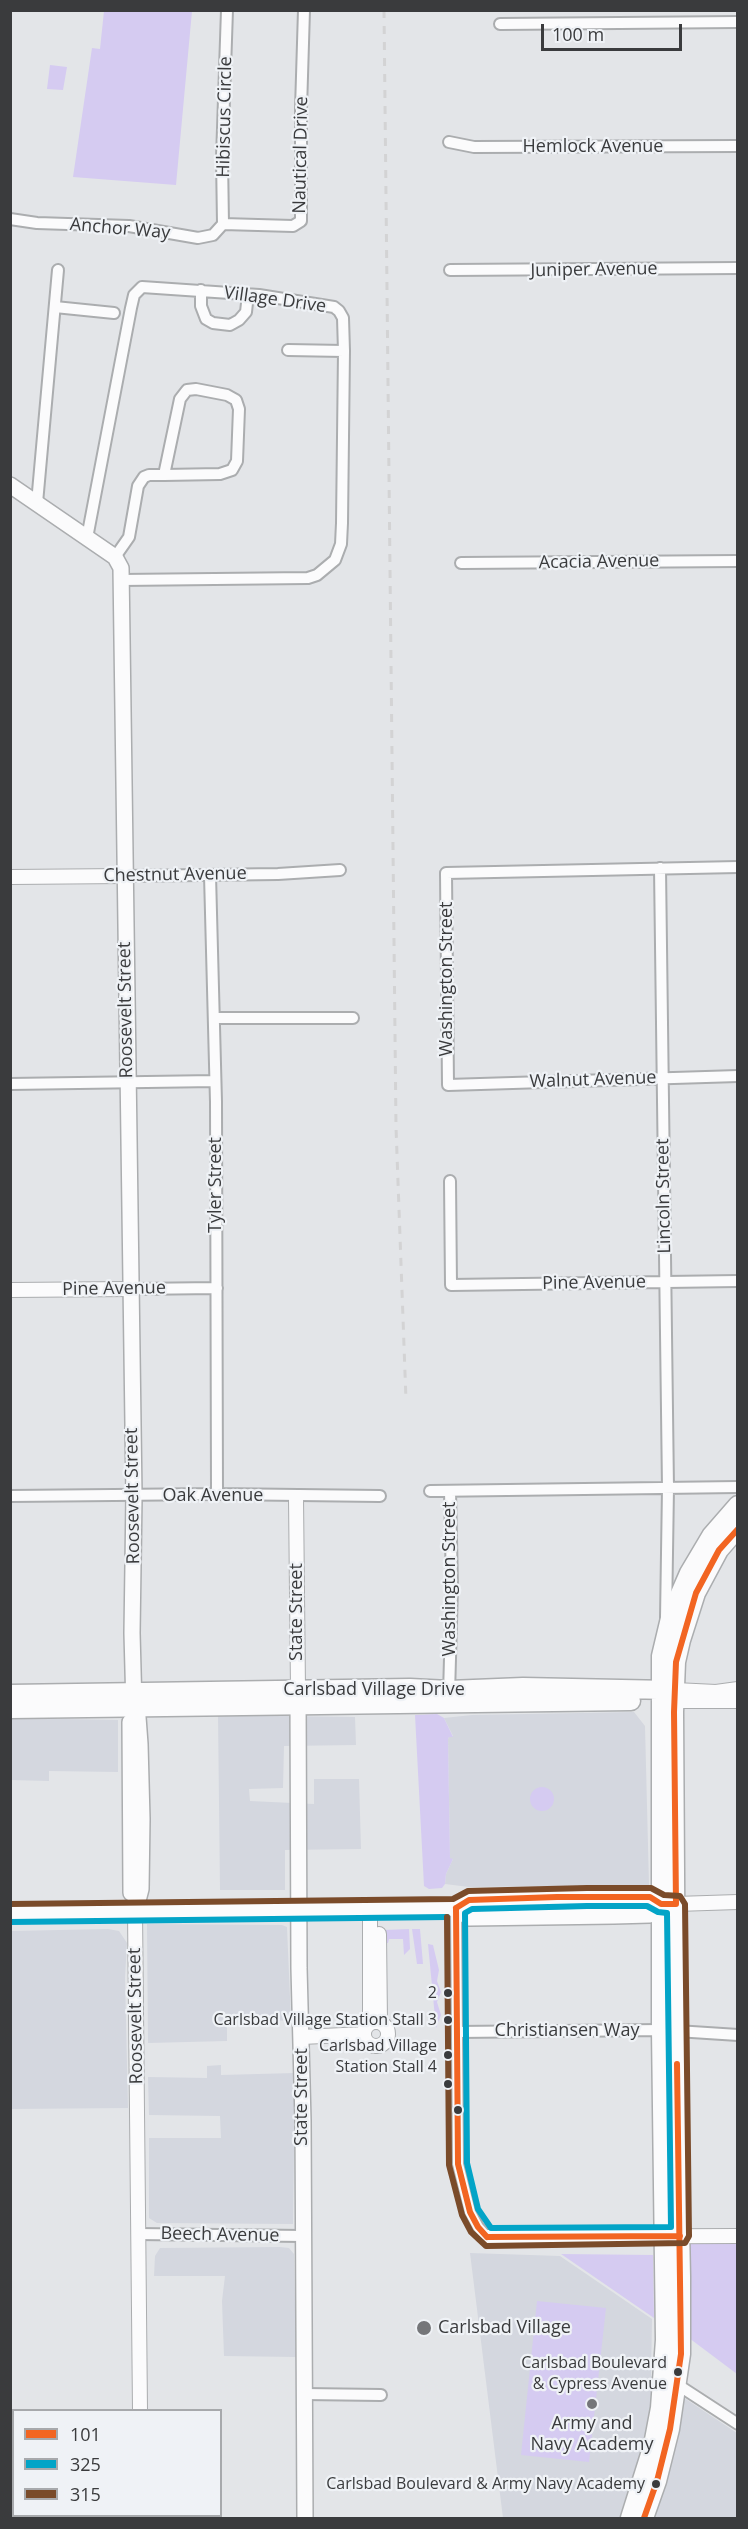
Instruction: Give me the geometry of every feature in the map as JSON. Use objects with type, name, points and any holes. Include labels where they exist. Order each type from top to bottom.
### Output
[{"type":"main road","points":[[10,485],[115,557]]},
{"type":"main road","name":"Roosevelt Street","points":[[115,557],[121,568],[126,1083],[134,1496],[134,1700],[140,1744],[142,1832],[141,1889],[135,1912]]},
{"type":"main road","points":[[644,2518],[660,2471],[670,2381],[672,2236],[668,2031],[668,1695],[665,1632],[679,1593],[696,1559],[738,1505]]},
{"type":"main road","points":[[668,1695],[687,1617],[706,1573],[736,1527]]},
{"type":"main road","name":"Carlsbad Village Drive","points":[[10,1694],[134,1700]]},
{"type":"main road","name":"Carlsbad Village Drive","points":[[10,1709],[134,1700],[668,1695]]},
{"type":"main road","name":"State Street","points":[[298,1697],[296,1715],[302,2037],[305,2518]]},
{"type":"main road","points":[[10,1913],[456,1908],[469,1900],[557,1897],[650,1897],[669,1904]]},
{"type":"main road","points":[[630,2518],[670,2381]]},
{"type":"street","name":"Hibiscus Circle","points":[[223,224],[222,158],[227,10]]},
{"type":"street","name":"Nautical Drive","points":[[223,224],[293,226],[301,221],[304,10]]},
{"type":"street","points":[[500,24],[738,22]]},
{"type":"street","name":"Hemlock Avenue","points":[[449,142],[474,147],[738,146]]},
{"type":"street","name":"Anchor Way","points":[[10,219],[37,223],[129,226],[198,238],[213,235],[223,224]]},
{"type":"street","name":"Juniper Avenue","points":[[450,270],[738,268]]},
{"type":"street","points":[[37,503],[58,270]]},
{"type":"street","name":"Village Drive","points":[[87,538],[134,295],[142,287],[248,294],[334,308],[343,318],[342,534],[335,560],[316,575],[308,578],[121,580]]},
{"type":"street","points":[[201,290],[202,312],[206,319],[213,323],[230,325],[246,312],[248,294]]},
{"type":"street","points":[[55,307],[114,313]]},
{"type":"street","points":[[288,350],[344,351]]},
{"type":"street","points":[[115,557],[129,537],[138,486],[144,477],[220,474],[232,470],[237,461],[239,409],[232,397],[196,389],[187,390],[183,394],[178,405],[164,475]]},
{"type":"street","name":"Acacia Avenue","points":[[461,563],[738,561]]},
{"type":"street","points":[[660,868],[738,867]]},
{"type":"street","name":"Washington Street","points":[[448,1085],[446,873],[660,868]]},
{"type":"street","name":"Lincoln Street","points":[[660,868],[668,1488],[665,1632]]},
{"type":"street","name":"Chestnut Avenue","points":[[10,877],[210,875],[340,870]]},
{"type":"street","name":"Tyler Street","points":[[210,875],[215,1081],[218,1494]]},
{"type":"street","points":[[214,1018],[353,1018]]},
{"type":"street","name":"Walnut Avenue","points":[[448,1085],[738,1076]]},
{"type":"street","points":[[10,1084],[215,1081]]},
{"type":"street","name":"Pine Avenue","points":[[450,1181],[451,1285],[738,1281]]},
{"type":"street","name":"Pine Avenue","points":[[10,1290],[217,1288]]},
{"type":"street","points":[[430,1491],[738,1487]]},
{"type":"street","name":"Washington Street","points":[[449,1697],[452,1587],[450,1491]]},
{"type":"street","name":"Oak Avenue","points":[[10,1496],[218,1494],[296,1497],[380,1496]]},
{"type":"street","name":"State Street","points":[[296,1497],[298,1697]]},
{"type":"street","name":"Carlsbad Village Drive","points":[[668,1695],[738,1689]]},
{"type":"street","name":"Carlsbad Village Drive","points":[[668,1695],[738,1701]]},
{"type":"street","points":[[669,1904],[738,1902]]},
{"type":"street","points":[[456,1908],[458,2164],[470,2212],[478,2228],[488,2237],[738,2236]]},
{"type":"street","points":[[302,2037],[371,2026],[374,1909]]},
{"type":"street","name":"Roosevelt Street","points":[[135,1912],[140,2409]]},
{"type":"street","name":"Christiansen Way","points":[[457,2032],[668,2031],[738,2035]]},
{"type":"street","name":"Beech Avenue","points":[[138,2234],[303,2236]]},
{"type":"street","points":[[670,2381],[738,2424]]},
{"type":"street","points":[[304,2394],[381,2395]]},
{"type":"shaded area","points":[[104,11],[192,11],[176,185],[73,177],[92,48],[100,49]]},
{"type":"shaded area","points":[[50,65],[67,67],[63,90],[47,89]]},
{"type":"shaded area","points":[[634,1712],[645,1726],[649,1885],[469,1887],[445,1884],[446,1874],[453,1859],[450,1859],[448,1739],[453,1736],[444,1718],[472,1715]]},
{"type":"shaded area","points":[[437,1714],[444,1718],[453,1737],[448,1739],[450,1858],[453,1859],[442,1888],[429,1889],[424,1886],[415,1715]]},
{"type":"shaded area","points":[[218,1715],[355,1717],[356,1745],[284,1746],[283,1788],[249,1789],[250,1801],[314,1804],[314,1779],[359,1779],[361,1849],[285,1850],[285,1890],[220,1890]]},
{"type":"shaded area","points":[[11,1718],[118,1720],[118,1772],[49,1771],[49,1781],[11,1780]]},
{"type":"shaded area","points":[[542,1787],[550,1791],[554,1799],[550,1807],[542,1811],[534,1807],[530,1799],[534,1791]]},
{"type":"shaded area","points":[[147,1924],[282,1925],[287,1927],[291,2021],[227,2018],[227,2041],[148,2043]]},
{"type":"shaded area","points":[[108,1929],[119,1931],[127,1943],[125,1978],[128,2108],[11,2109],[11,1931]]},
{"type":"shaded area","points":[[409,1929],[410,1949],[404,1955],[403,1939],[389,1939],[386,1943],[384,1930]]},
{"type":"shaded area","points":[[412,1929],[420,1929],[423,1964],[417,1964]]},
{"type":"shaded area","points":[[428,1944],[433,1945],[439,1970],[437,1981],[441,1992],[437,2002],[441,2015],[436,2028]]},
{"type":"shaded area","points":[[221,2065],[221,2075],[295,2073],[293,2224],[157,2223],[149,2218],[149,2138],[221,2138],[220,2116],[149,2115],[148,2077],[207,2078],[207,2066]]},
{"type":"shaded area","points":[[691,2244],[737,2244],[737,2374],[689,2338],[689,2247]]},
{"type":"shaded area","points":[[160,2248],[289,2248],[294,2254],[296,2357],[224,2356],[222,2301],[225,2276],[154,2276],[155,2256]]},
{"type":"shaded area","name":"Army and Navy Academy","points":[[470,2253],[560,2256],[652,2319],[651,2376],[737,2433],[737,2518],[503,2518]]},
{"type":"shaded area","points":[[561,2254],[653,2255],[654,2318]]},
{"type":"shaded area","points":[[537,2301],[606,2308],[589,2462],[521,2455]]},
{"type":"railway","points":[[384,10],[396,1127],[406,1400]]},
{"type":"transit line","name":"101","points":[[456,1908],[469,1900],[557,1897],[650,1897],[661,1904],[676,1904],[674,1712],[676,1662],[696,1593],[719,1550],[738,1529]]},
{"type":"transit line","name":"315","points":[[10,1904],[453,1899],[468,1891],[587,1888],[651,1888],[664,1895],[680,1896],[685,1904],[689,2236],[685,2243],[486,2246],[471,2232],[462,2215],[449,2165],[447,1917]]},
{"type":"transit line","name":"325","points":[[587,1906],[647,1906],[658,1912],[667,1913],[671,2227],[491,2228],[478,2209],[467,2163],[465,1913],[472,1909],[587,1906]]},
{"type":"transit line","name":"101","points":[[456,1908],[458,2164],[470,2212],[478,2227],[487,2237]]},
{"type":"transit line","name":"325","points":[[10,1922],[447,1917]]},
{"type":"transit line","name":"101","points":[[644,2518],[657,2481],[670,2429],[681,2354],[677,2064]]},
{"type":"transit line","name":"101","points":[[487,2237],[680,2236]]},
{"type":"place","name":"2","points":[[448,1993]]},
{"type":"place","name":"Carlsbad Village Station Stall 3","points":[[448,2020]]},
{"type":"place","name":"Carlsbad Village Station Stall 4","points":[[448,2055]]},
{"type":"place","name":"Carlsbad Village","points":[[424,2328]]},
{"type":"place","name":"Carlsbad Boulevard & Cypress Avenue","points":[[678,2372]]},
{"type":"place","name":"Army and Navy Academy","points":[[592,2404]]},
{"type":"place","name":"Carlsbad Boulevard & Army Navy Academy","points":[[656,2484]]}]
